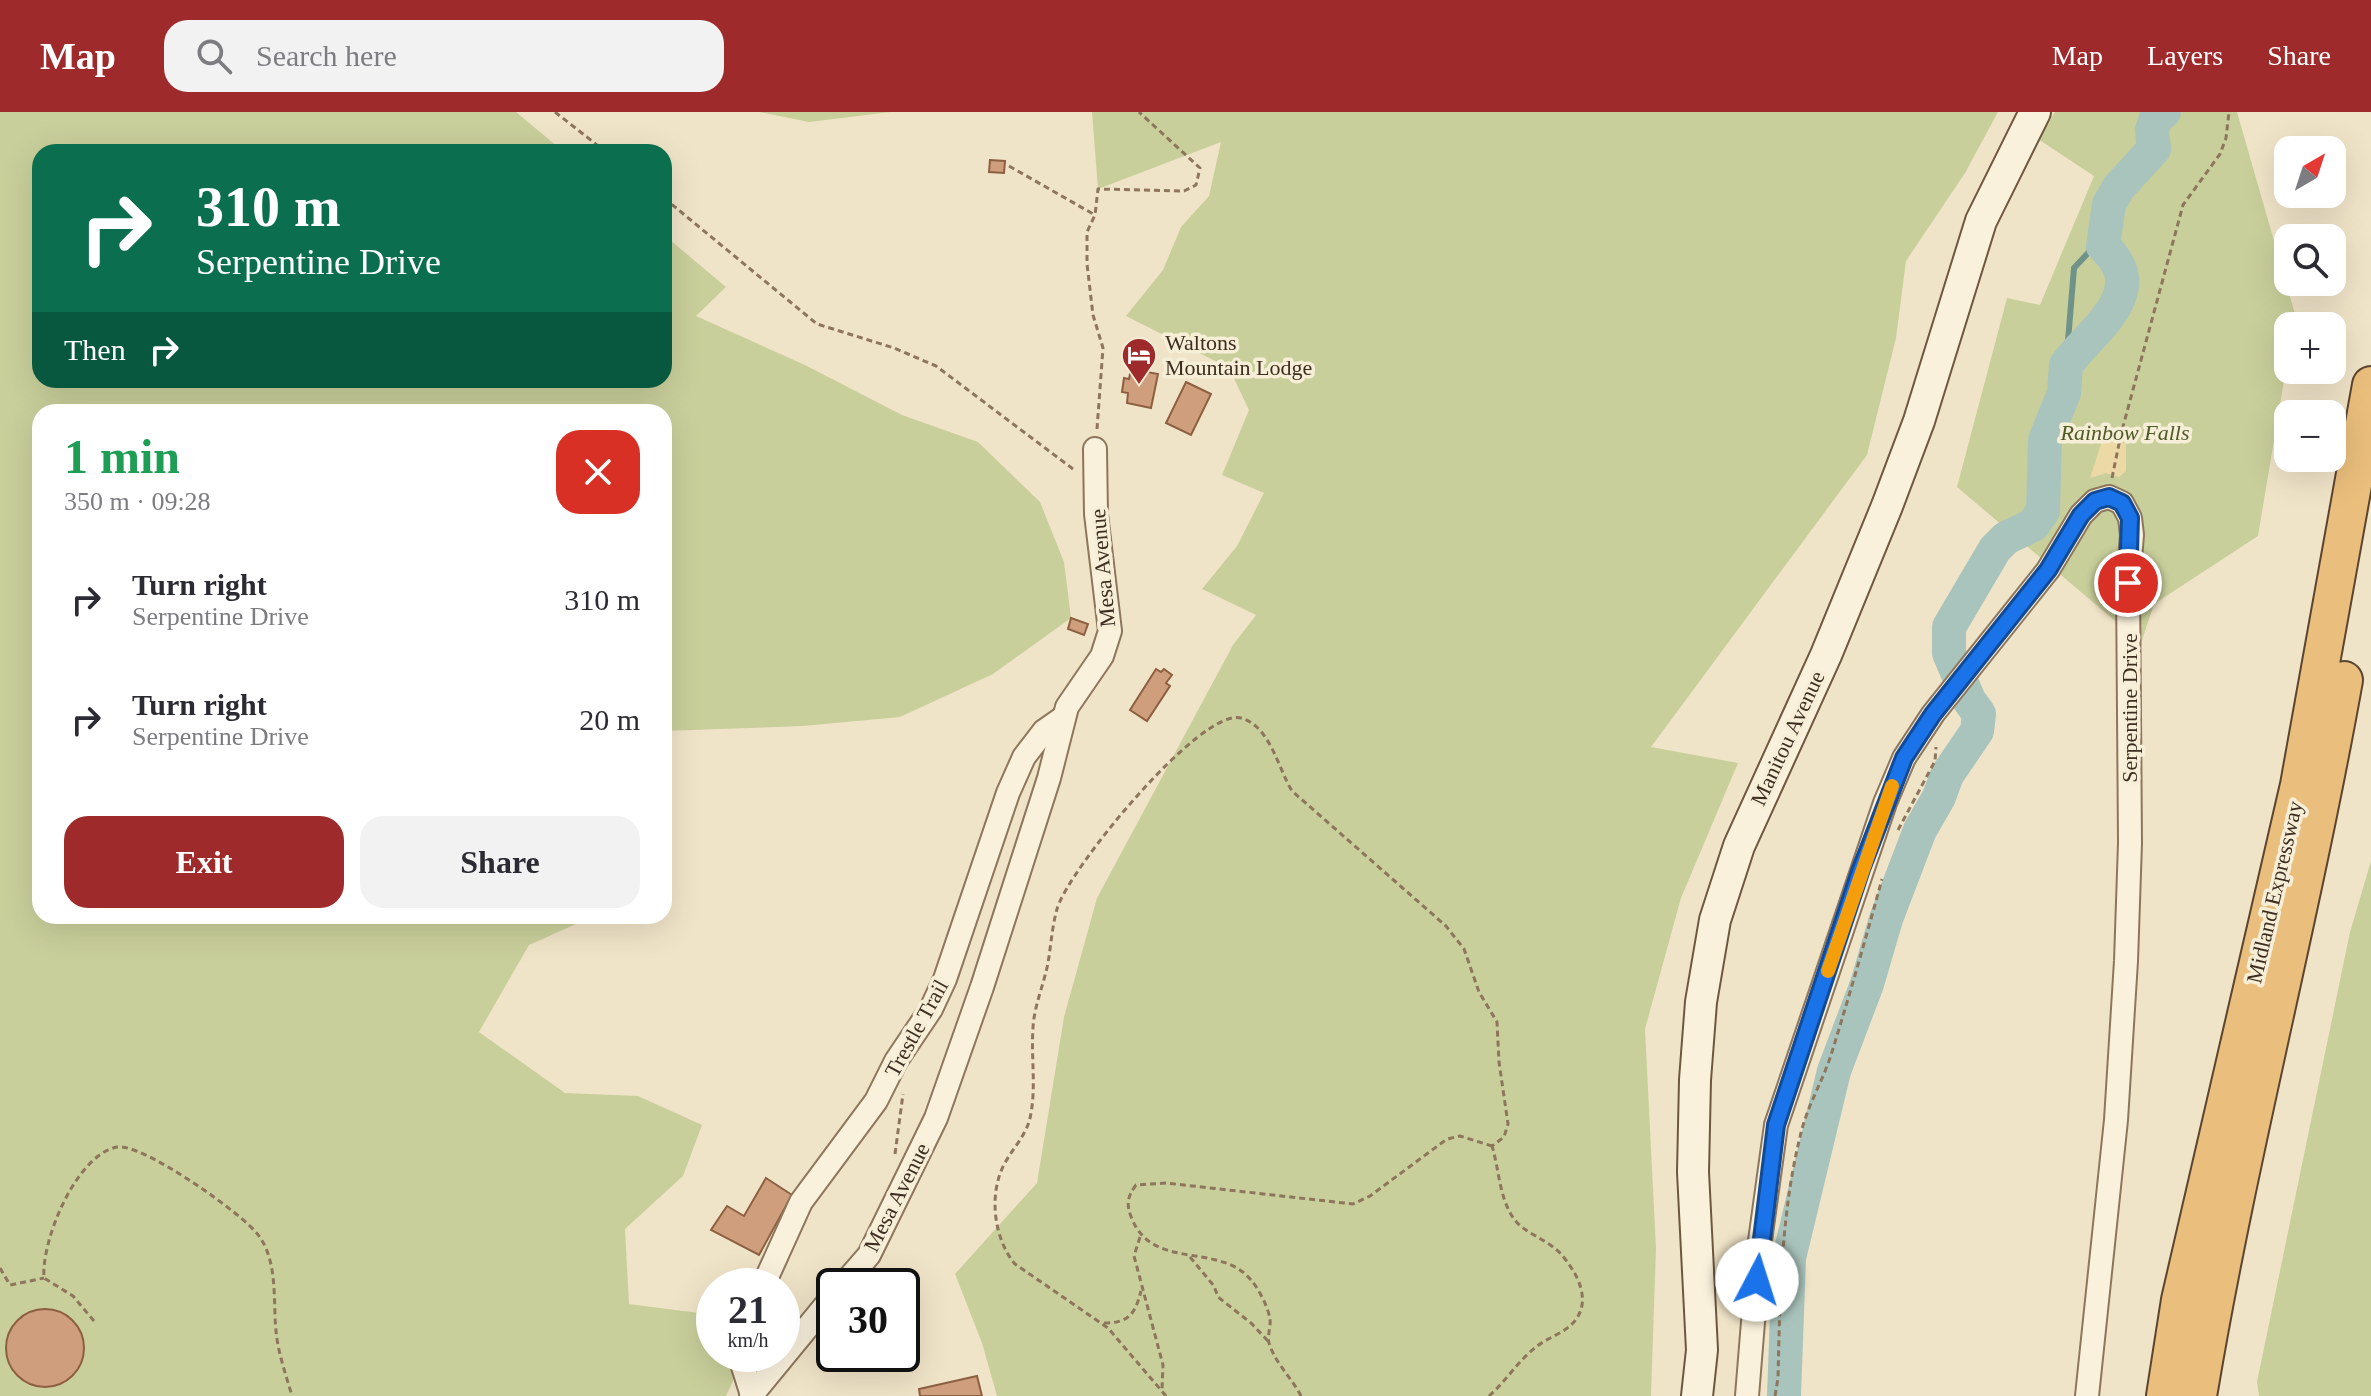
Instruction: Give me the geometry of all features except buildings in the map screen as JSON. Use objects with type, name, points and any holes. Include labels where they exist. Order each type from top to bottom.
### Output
[{"type":"highway","name":"Midland Expressway","points":[[2165,1396],[2180,1300],[2299,785],[2371,385]]},
{"type":"highway","name":"Midland Expressway","points":[[2198,1396],[2213,1308],[2323,794],[2371,530]]},
{"type":"highway","points":[[2206,1396],[2213,1308]]},
{"type":"main road","name":"Manitou Avenue","points":[[1697,1396],[1702,1350],[1693,1172],[1695,1080],[1698,1028],[1715,920],[1739,846],[1837,628],[1898,478],[1987,206],[2035,112]]},
{"type":"street","name":"Mesa Avenue","points":[[858,1268],[869,1255],[936,1118],[958,1060],[1049,778],[1064,717],[1086,677],[1102,656],[1110,631],[1095,485],[1095,449]]},
{"type":"street","points":[[1747,1396],[1759,1248],[1776,1125],[1885,803],[1904,758],[1933,714],[2048,570],[2081,515],[2095,501],[2109,497]]},
{"type":"street","name":"Serpentine Drive","points":[[2087,1396],[2116,1120],[2130,843],[2128,583],[2132,535],[2130,518],[2122,503],[2109,497]]},
{"type":"street","name":"Trestle Trail","points":[[771,1268],[801,1202],[876,1101],[896,1061],[931,1009],[945,979],[1008,793],[1024,757],[1044,731],[1064,717]]},
{"type":"street","points":[[752,1396],[816,1317]]},
{"type":"street","points":[[745,1372],[752,1396]]},
{"type":"path","points":[[555,112],[596,144]]},
{"type":"path","points":[[1095,449],[1103,348],[1093,315],[1087,232],[1095,215],[1098,189],[1184,191],[1196,185],[1200,168],[1139,112]]},
{"type":"path","points":[[2109,497],[2121,434],[2183,205],[2220,154],[2226,138],[2229,112]]},
{"type":"path","points":[[1009,166],[1095,215]]},
{"type":"path","points":[[672,205],[817,324],[894,348],[936,366],[1095,485]]},
{"type":"path","points":[[1166,1396],[1102,1323],[1015,1264],[1006,1253],[998,1234],[998,1178],[1026,1134],[1032,1112],[1033,1024],[1057,907],[1110,826],[1171,760],[1207,728],[1227,717],[1244,718],[1258,729],[1271,745],[1278,767],[1292,791],[1446,926],[1464,949],[1479,992],[1497,1022],[1508,1124],[1504,1137],[1492,1146]]},
{"type":"path","points":[[1892,842],[1935,761],[1936,737]]},
{"type":"path","points":[[1775,1396],[1784,1237],[1797,1151],[1859,966],[1885,869]]},
{"type":"path","points":[[900,1192],[894,1178],[896,1138],[907,1082]]},
{"type":"path","points":[[1162,1390],[1163,1365],[1134,1256],[1140,1237],[1128,1208],[1129,1195],[1136,1185],[1166,1183],[1353,1204],[1370,1196],[1447,1139],[1460,1136],[1492,1146]]},
{"type":"path","points":[[44,1278],[43,1264],[70,1188],[93,1159],[118,1146],[141,1152],[188,1180],[247,1223],[260,1237],[271,1260],[276,1335],[292,1396]]},
{"type":"path","points":[[1489,1396],[1537,1346],[1573,1323],[1581,1310],[1583,1296],[1577,1277],[1564,1257],[1545,1238],[1526,1231],[1513,1218],[1503,1196],[1500,1169],[1492,1146]]},
{"type":"path","points":[[1140,1237],[1190,1257],[1232,1264],[1251,1280],[1270,1319],[1269,1342]]},
{"type":"path","points":[[1190,1257],[1214,1286],[1218,1297],[1269,1342],[1301,1396]]},
{"type":"path","points":[[0,1268],[10,1285],[44,1278],[73,1296],[94,1321]]},
{"type":"path","points":[[1102,1323],[1119,1323],[1130,1318],[1137,1309],[1142,1288]]},
{"type":"green space","points":[[0,112],[516,112],[554,144],[32,144],[32,388],[672,388],[672,242],[726,287],[696,316],[805,365],[902,415],[978,442],[1040,502],[1064,562],[1071,618],[993,674],[900,717],[803,726],[672,731],[672,404],[32,404],[32,924],[576,924],[529,945],[479,1032],[565,1093],[638,1096],[702,1125],[683,1176],[625,1229],[629,1304],[696,1313],[696,1372],[733,1372],[726,1396],[0,1396]]},
{"type":"green space","points":[[759,112],[891,112],[809,122]]},
{"type":"green space","points":[[1092,112],[1998,112],[1965,173],[1906,261],[1896,338],[1867,455],[1651,747],[1738,763],[1681,898],[1645,1029],[1656,1248],[1651,1396],[997,1396],[982,1343],[955,1274],[1037,1183],[1064,1017],[1097,898],[1233,645],[1256,615],[1202,589],[1237,546],[1264,493],[1222,475],[1249,410],[1229,368],[1126,316],[1163,270],[1181,227],[1209,196],[1221,142],[1098,189]]},
{"type":"green space","name":"Rainbow Falls","points":[[2055,112],[2237,112],[2274,241],[2274,296],[2290,296],[2294,312],[2274,312],[2274,384],[2283,384],[2281,400],[2274,400],[2274,441],[2258,536],[2154,604],[2141,643],[1957,487],[2007,298],[2040,305],[2094,176],[2038,139]]},
{"type":"green space","points":[[2371,861],[2371,1396],[2259,1396],[2257,1382],[2350,932]]},
{"type":"sand","points":[[2102,441],[2126,443],[2126,471],[2119,477],[2106,473],[2090,478]]},
{"type":"waterway","points":[[1784,1396],[1789,1258],[1834,1071],[1920,830],[1939,797],[1947,775],[1977,731],[1979,714],[1969,700],[1949,653],[1949,627],[1995,549],[2006,538],[2033,525],[2043,511],[2045,440],[2064,393],[2066,365],[2102,324],[2120,294],[2122,279],[2117,263],[2103,246],[2109,204],[2119,187],[2154,149],[2152,130],[2157,115],[2164,112]]},
{"type":"waterway","points":[[2066,365],[2074,268],[2089,252],[2103,246]]},
{"type":"slow traffic","points":[[1828,971],[1892,786]]},
{"type":"place","name":"Waltons Mountain Lodge","points":[[1139,386]]},
{"type":"route","points":[[1757,1280],[1776,1125],[1861,869],[1904,758],[1933,714],[2048,570],[2081,515],[2095,501],[2109,497],[2122,503],[2130,518],[2132,535],[2128,583]]}]
